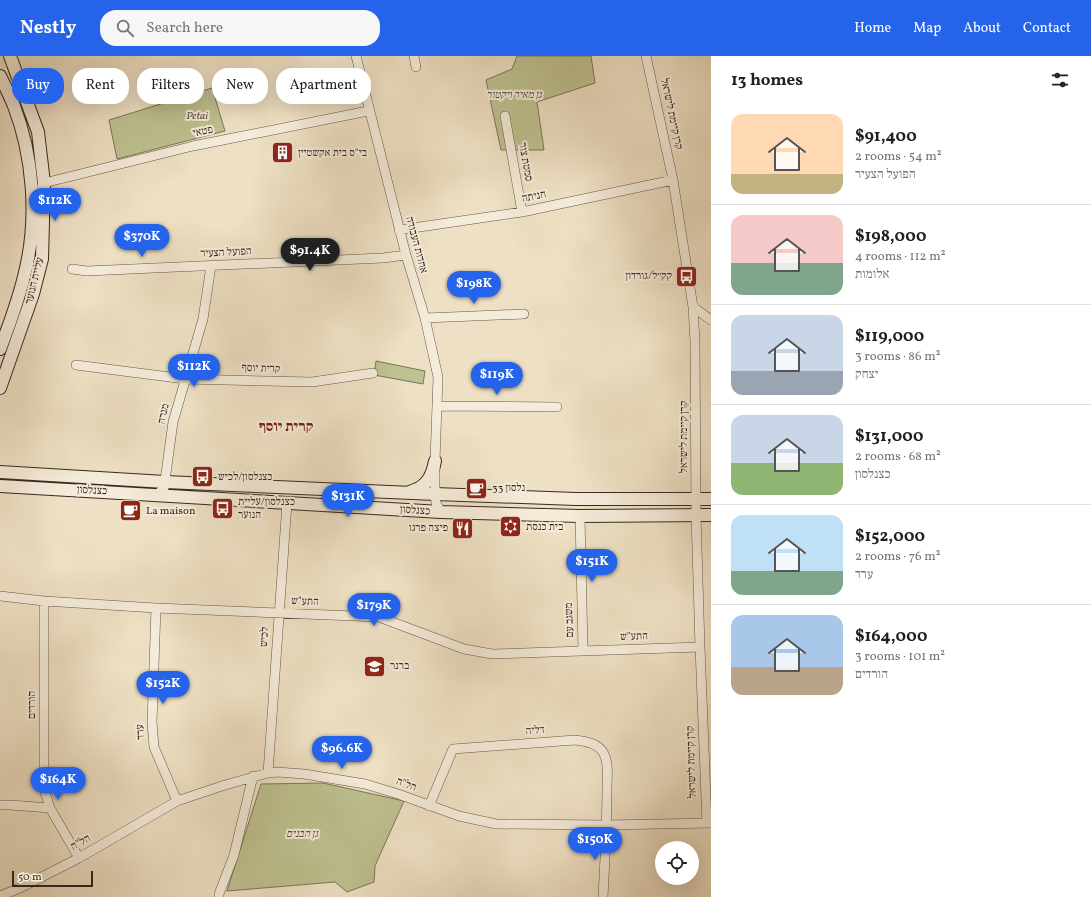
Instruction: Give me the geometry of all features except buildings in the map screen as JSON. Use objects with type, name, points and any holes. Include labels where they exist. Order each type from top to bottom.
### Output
[{"type":"street","name":"עליית הנוער","points":[[0,388],[33,294],[42,259],[44,183],[38,132],[10,56]]},
{"type":"street","name":"אחדות העבודה","points":[[356,56],[368,111],[399,230],[425,318],[438,377],[435,494],[436,502],[441,512]]},
{"type":"street","points":[[414,56],[416,67]]},
{"type":"street","name":"קרן קיימת לישראל","points":[[646,56],[673,180],[693,307],[695,341],[696,515],[700,647],[709,823]]},
{"type":"street","name":"עליית הנוער","points":[[0,76],[14,106],[28,155],[33,207],[26,268],[4,326],[0,349]]},
{"type":"street","name":"פטאי","points":[[44,183],[193,146],[368,111]]},
{"type":"street","name":"סמטת צור","points":[[505,116],[522,212]]},
{"type":"street","name":"חניתה","points":[[399,230],[522,212],[673,180]]},
{"type":"street","name":"הפועל הצעיר","points":[[72,269],[87,271],[211,266],[383,258],[406,255]]},
{"type":"street","name":"מנרה","points":[[155,495],[162,490],[165,482],[173,422],[203,319],[211,266]]},
{"type":"street","points":[[693,307],[711,320]]},
{"type":"street","points":[[425,318],[524,314]]},
{"type":"street","name":"קרית יוסף","points":[[76,365],[185,379],[312,382],[373,373]]},
{"type":"street","points":[[438,406],[557,407]]},
{"type":"street","points":[[404,493],[415,490],[426,484],[432,474],[435,461]]},
{"type":"street","name":"כצנלסון","points":[[0,472],[165,482],[404,493],[576,499],[711,499]]},
{"type":"street","name":"כצנלסון","points":[[0,486],[441,512],[580,516],[711,514]]},
{"type":"street","name":"לכיש","points":[[268,773],[287,502]]},
{"type":"street","name":"משגב עם","points":[[580,516],[583,650]]},
{"type":"street","name":"התע\"ש","points":[[0,596],[44,601],[156,608],[379,617],[464,649],[479,653],[492,654],[700,647]]},
{"type":"street","name":"הורדים","points":[[44,601],[44,789],[50,808],[78,858]]},
{"type":"street","name":"ערד","points":[[156,608],[152,722],[154,747],[177,801]]},
{"type":"street","name":"דליה","points":[[429,806],[453,749],[575,740],[588,742],[596,746],[604,753],[607,765],[607,825]]},
{"type":"street","name":"הל\"ה","points":[[0,896],[20,888],[78,858],[177,801],[253,776],[277,772],[304,774],[365,784],[459,816],[496,824],[607,825],[709,823]]},
{"type":"street","points":[[219,897],[234,855],[253,776]]},
{"type":"street","points":[[0,805],[50,808]]},
{"type":"street","points":[[603,897],[607,825]]},
{"type":"green space","name":"גן מאיר ויקטור","points":[[517,56],[591,56],[595,83],[537,102],[544,150],[501,150],[486,80],[512,69]]},
{"type":"green space","name":"Petai","points":[[212,88],[212,104],[217,104],[225,131],[117,159],[109,120],[160,104],[204,104],[204,90]]},
{"type":"green space","points":[[376,361],[425,371],[423,384],[374,375]]},
{"type":"green space","name":"גן הבנים","points":[[323,783],[404,801],[375,866],[374,882],[347,892],[335,882],[227,891],[261,784]]},
{"type":"place","name":"בי\"ס בית אקשטיין","points":[[283,153]]},
{"type":"place","name":"קק״ל/גורדון","points":[[687,276]]},
{"type":"place","name":"כצנלסון/לכיש","points":[[202,477]]},
{"type":"place","name":"נלסון 33","points":[[477,488]]},
{"type":"place","name":"כצנלסון/עליית הנוער","points":[[223,508]]},
{"type":"place","name":"La maison","points":[[131,511]]},
{"type":"place","name":"בית כנסת","points":[[510,527]]},
{"type":"place","name":"פיצה פרגו","points":[[463,528]]},
{"type":"place","name":"ברנר","points":[[375,666]]},
{"type":"district","name":"קרית יוסף","points":[[286,427]]}]
